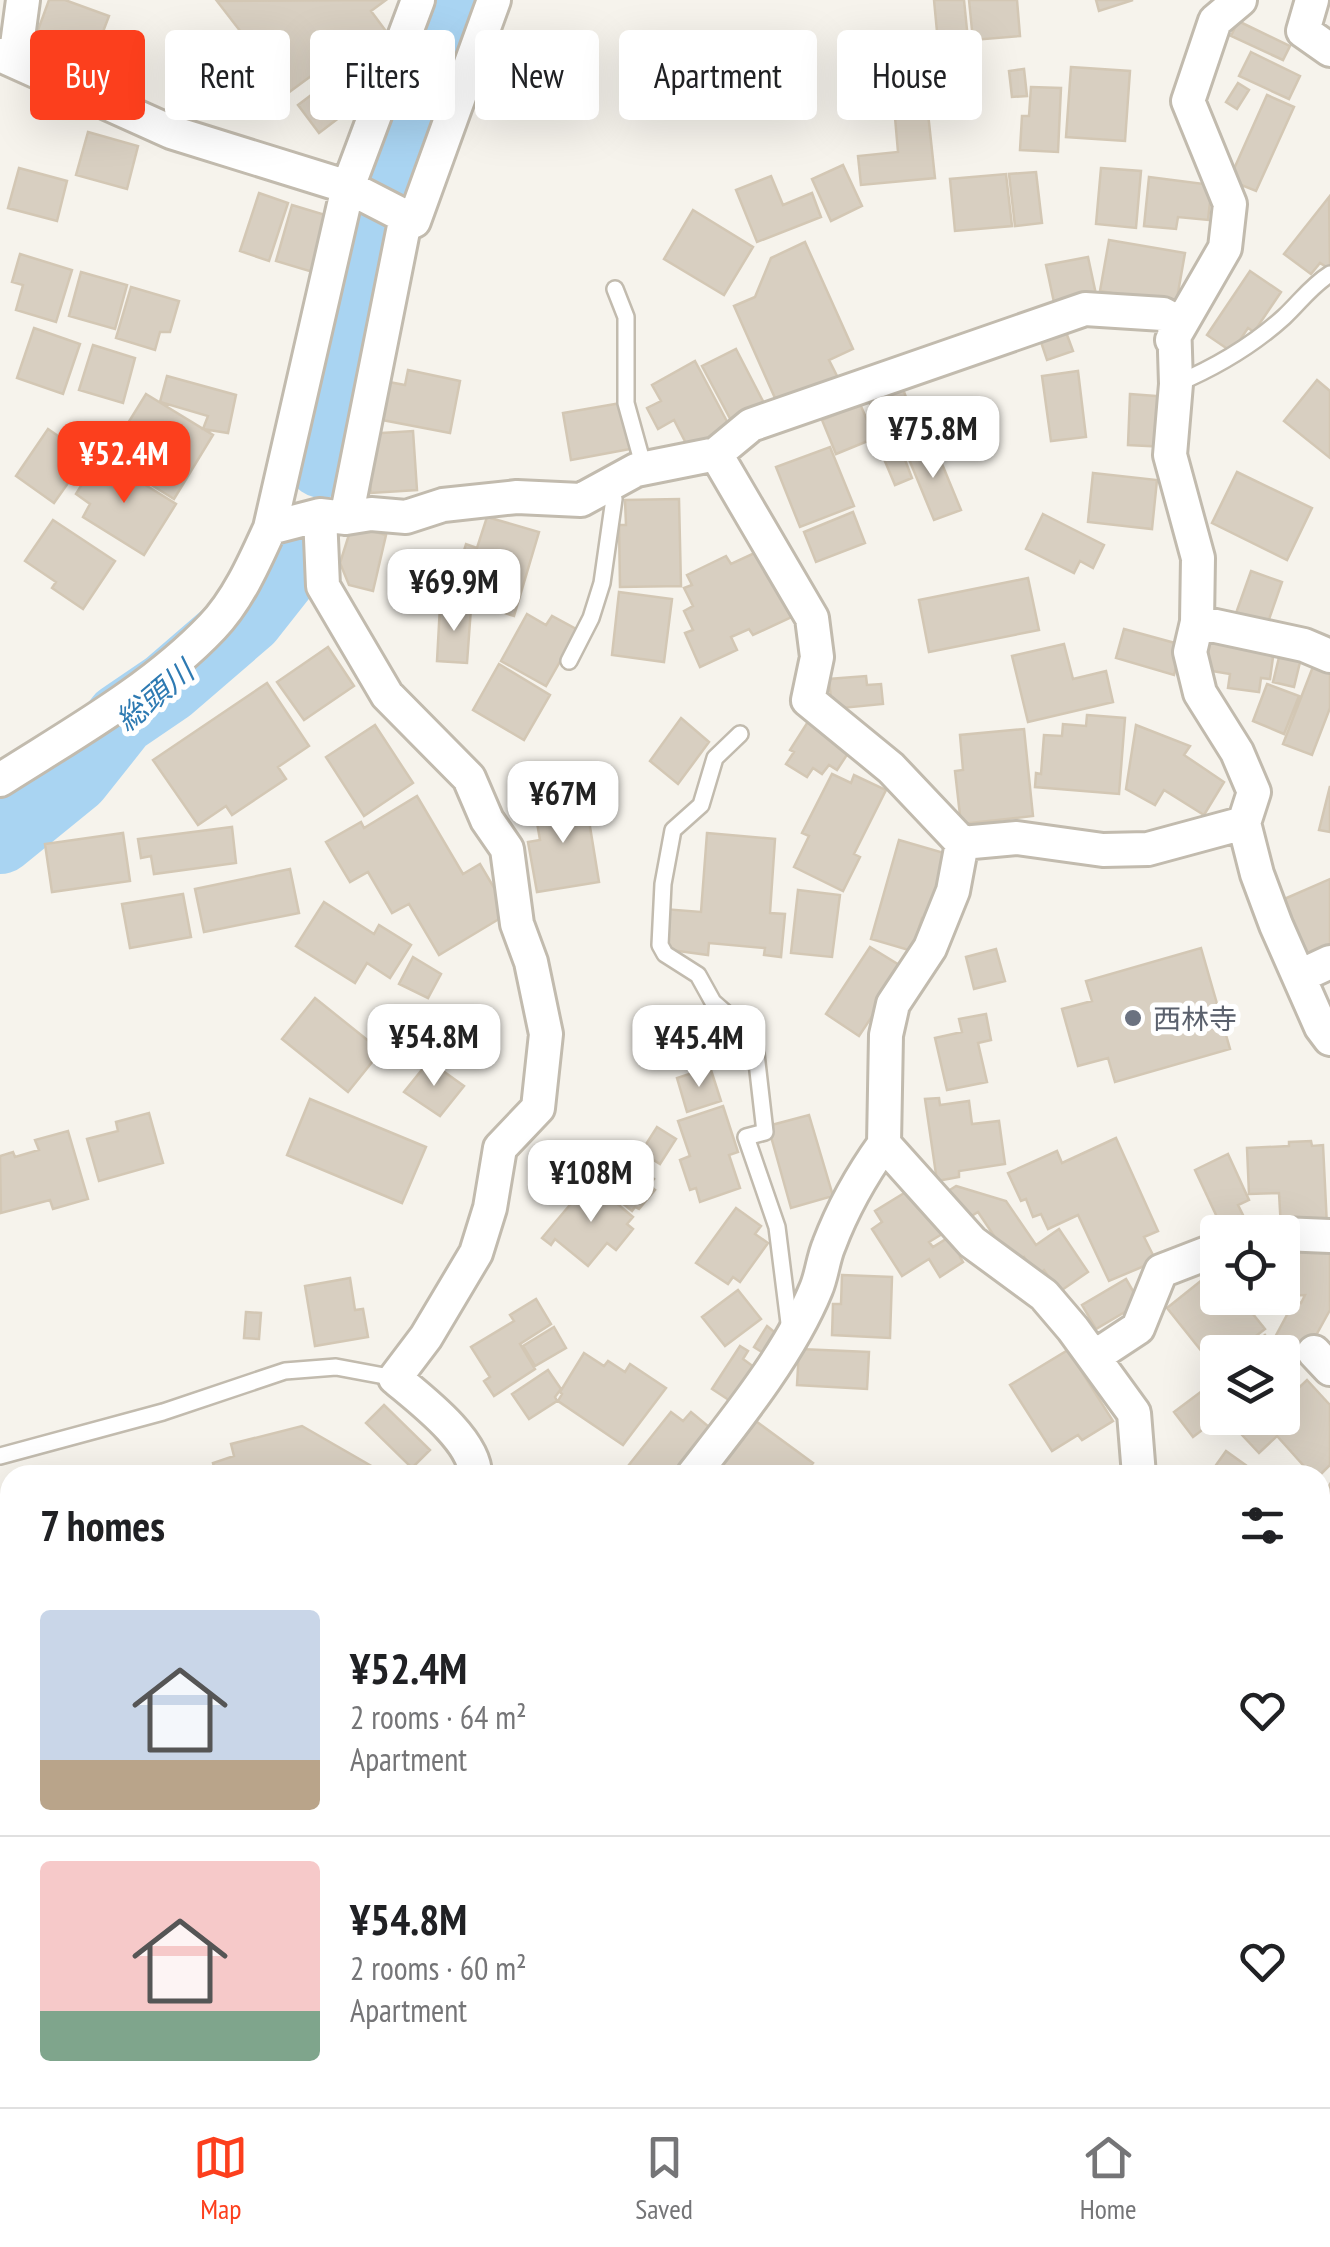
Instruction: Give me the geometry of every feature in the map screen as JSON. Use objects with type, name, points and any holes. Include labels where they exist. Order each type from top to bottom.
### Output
[{"type":"street","points":[[23,0],[8,58],[171,132],[348,188],[414,221]]},
{"type":"street","points":[[0,780],[162,671],[214,625],[252,568],[270,528],[348,188],[418,0]]},
{"type":"street","points":[[475,1465],[466,1446],[395,1378],[426,1337],[476,1253],[490,1208],[500,1148],[538,1108],[546,1034],[531,962],[517,924],[507,850],[487,820],[469,778],[387,695],[324,586],[333,516],[404,226],[414,221],[494,0]]},
{"type":"street","points":[[1172,340],[1225,248],[1230,204],[1188,102],[1215,21],[1240,0]]},
{"type":"street","points":[[1312,0],[1303,31],[1330,50]]},
{"type":"street","points":[[270,528],[333,516],[406,516],[444,505],[517,497],[581,500],[644,468],[716,454],[751,425],[1085,308],[1163,314],[1174,320],[1176,384],[1170,455],[1198,558],[1197,622],[1190,652],[1200,693],[1237,752],[1254,792],[1244,822],[1276,926],[1315,969],[1321,1026],[1330,1040]]},
{"type":"street","points":[[716,454],[812,618],[817,657],[808,700],[892,768],[962,843]]},
{"type":"street","points":[[1197,622],[1304,644],[1330,656]]},
{"type":"street","points":[[962,843],[1017,838],[1103,850],[1148,849],[1244,822]]},
{"type":"street","points":[[700,1465],[739,1416],[791,1335],[816,1289],[828,1247],[853,1188],[884,1144],[886,1035],[893,1004],[930,948],[953,890],[962,843]]},
{"type":"street","points":[[884,1144],[972,1242],[1044,1296],[1094,1357],[1134,1413],[1138,1465]]},
{"type":"street","points":[[1300,1235],[1330,1236]]},
{"type":"street","points":[[1094,1357],[1138,1328],[1161,1271],[1200,1256]]},
{"type":"lane","points":[[1176,384],[1210,369],[1256,340],[1288,314],[1314,284],[1330,274]]},
{"type":"lane","points":[[615,288],[626,316],[626,403],[644,468]]},
{"type":"lane","points":[[568,662],[591,618],[602,583],[614,499],[609,487]]},
{"type":"lane","points":[[740,734],[715,758],[701,805],[674,830],[663,884],[660,945],[664,954],[698,975],[713,1002],[755,1044],[765,1132],[746,1137],[776,1227],[791,1335]]},
{"type":"lane","points":[[0,1456],[162,1412],[286,1371],[336,1367],[395,1378]]},
{"type":"building","points":[[49,0],[65,0],[109,16],[104,30],[38,30]]},
{"type":"building","points":[[386,0],[371,11],[385,30],[310,30],[310,77],[290,92],[290,30],[239,30],[217,1]]},
{"type":"building","points":[[934,0],[964,0],[967,30],[937,30]]},
{"type":"building","points":[[969,0],[1017,0],[1020,36],[982,39],[982,30],[972,30]]},
{"type":"building","points":[[1096,0],[1133,0],[1099,11]]},
{"type":"building","points":[[1238,21],[1290,46],[1283,60],[1231,36]]},
{"type":"building","points":[[1251,52],[1300,76],[1289,99],[1239,76]]},
{"type":"building","points":[[1071,67],[1130,71],[1125,141],[1066,137]]},
{"type":"building","points":[[1024,69],[1027,96],[1012,97],[1009,71]]},
{"type":"building","points":[[1238,83],[1249,90],[1237,109],[1226,102]]},
{"type":"building","points":[[1031,87],[1061,88],[1058,152],[1020,150],[1022,116],[1029,116]]},
{"type":"building","points":[[1267,95],[1294,107],[1256,191],[1229,180]]},
{"type":"building","points":[[310,96],[310,120],[336,120],[319,133],[298,105]]},
{"type":"building","points":[[895,120],[929,120],[935,178],[861,185],[858,156],[898,152]]},
{"type":"building","points":[[88,132],[138,146],[127,189],[76,175]]},
{"type":"building","points":[[843,165],[862,206],[831,221],[812,179]]},
{"type":"building","points":[[19,168],[67,181],[57,221],[8,208]]},
{"type":"building","points":[[1101,168],[1141,171],[1136,228],[1096,224]]},
{"type":"building","points":[[1036,172],[1042,223],[1015,226],[1009,174]]},
{"type":"building","points":[[1006,174],[1012,226],[955,231],[950,179]]},
{"type":"building","points":[[771,176],[783,205],[812,193],[821,217],[757,242],[736,190]]},
{"type":"building","points":[[1149,177],[1212,185],[1208,220],[1178,217],[1176,229],[1144,226]]},
{"type":"building","points":[[259,193],[288,203],[269,261],[240,251]]},
{"type":"building","points":[[1329,197],[1330,265],[1328,268],[1320,263],[1311,274],[1284,254]]},
{"type":"building","points":[[292,205],[332,217],[316,273],[276,261]]},
{"type":"building","points":[[693,210],[753,247],[724,295],[664,259]]},
{"type":"building","points":[[1109,240],[1185,253],[1176,304],[1100,291]]},
{"type":"building","points":[[805,242],[853,349],[829,360],[839,380],[779,407],[734,306],[755,297],[771,258]]},
{"type":"building","points":[[20,254],[72,270],[56,322],[16,310],[23,285],[12,282]]},
{"type":"building","points":[[1088,257],[1097,299],[1055,307],[1046,265]]},
{"type":"building","points":[[1250,271],[1281,292],[1254,332],[1248,328],[1232,352],[1207,335]]},
{"type":"building","points":[[81,272],[127,285],[115,329],[69,316]]},
{"type":"building","points":[[131,287],[179,301],[170,332],[160,332],[155,350],[116,338]]},
{"type":"building","points":[[1063,324],[1073,351],[1047,360],[1038,333]]},
{"type":"building","points":[[34,328],[80,344],[63,394],[17,378]]},
{"type":"building","points":[[93,345],[135,358],[123,403],[79,390]]},
{"type":"building","points":[[736,349],[766,407],[733,424],[702,366]]},
{"type":"building","points":[[695,361],[732,431],[691,453],[674,420],[658,429],[647,408],[661,401],[652,385]]},
{"type":"building","points":[[408,370],[460,381],[450,433],[382,420],[389,382],[405,385]]},
{"type":"building","points":[[1078,371],[1086,437],[1051,441],[1042,376]]},
{"type":"building","points":[[167,376],[236,395],[228,433],[203,429],[208,416],[160,402]]},
{"type":"building","points":[[1317,380],[1330,391],[1330,458],[1284,421]]},
{"type":"building","points":[[903,389],[921,439],[887,451],[869,401]]},
{"type":"building","points":[[146,394],[213,435],[174,499],[107,457]]},
{"type":"building","points":[[1130,394],[1168,397],[1166,447],[1128,445]]},
{"type":"building","points":[[621,403],[630,449],[571,460],[563,413]]},
{"type":"building","points":[[860,404],[875,438],[836,454],[822,420]]},
{"type":"building","points":[[48,429],[87,456],[54,503],[16,476]]},
{"type":"building","points":[[413,431],[417,490],[371,493],[366,434]]},
{"type":"building","points":[[933,442],[961,510],[934,520],[906,452]]},
{"type":"building","points":[[830,447],[854,506],[800,527],[776,467]]},
{"type":"building","points":[[902,452],[912,478],[895,485],[884,459]]},
{"type":"building","points":[[97,460],[116,472],[118,468],[176,504],[144,555],[83,517],[90,504],[76,494]]},
{"type":"building","points":[[1237,472],[1312,508],[1287,560],[1212,523]]},
{"type":"building","points":[[1093,473],[1157,480],[1152,529],[1088,522]]},
{"type":"building","points":[[679,499],[681,586],[620,587],[619,525],[626,525],[625,500]]},
{"type":"building","points":[[853,512],[865,543],[816,562],[804,532]]},
{"type":"building","points":[[1043,514],[1104,545],[1093,568],[1080,561],[1074,573],[1026,549]]},
{"type":"building","points":[[487,517],[539,532],[514,616],[450,596],[466,544],[477,548]]},
{"type":"building","points":[[53,520],[115,561],[83,609],[52,588],[56,582],[25,561]]},
{"type":"building","points":[[352,525],[386,535],[373,591],[349,585],[340,563]]},
{"type":"building","points":[[759,551],[794,616],[753,635],[749,629],[731,637],[737,650],[700,667],[685,633],[693,630],[684,611],[693,606],[684,588],[692,585],[687,575],[726,556],[731,564]]},
{"type":"building","points":[[1251,571],[1282,582],[1266,628],[1235,616]]},
{"type":"building","points":[[1028,578],[1039,630],[929,652],[919,600]]},
{"type":"building","points":[[619,592],[672,599],[664,662],[612,655]]},
{"type":"building","points":[[440,606],[471,608],[467,663],[437,661]]},
{"type":"building","points":[[527,614],[546,625],[552,616],[578,630],[546,686],[501,661]]},
{"type":"building","points":[[1124,629],[1182,645],[1174,675],[1116,658]]},
{"type":"building","points":[[1210,641],[1274,650],[1270,679],[1261,678],[1259,692],[1228,688],[1230,674],[1206,670]]},
{"type":"building","points":[[1064,644],[1073,679],[1106,671],[1113,702],[1028,722],[1012,656]]},
{"type":"building","points":[[328,647],[354,686],[304,720],[277,682]]},
{"type":"building","points":[[1281,649],[1302,654],[1294,687],[1273,682]]},
{"type":"building","points":[[1316,659],[1330,665],[1330,708],[1312,755],[1283,744]]},
{"type":"building","points":[[499,664],[550,695],[524,740],[473,710]]},
{"type":"building","points":[[866,676],[867,685],[881,684],[883,704],[832,709],[829,679]]},
{"type":"building","points":[[267,683],[309,746],[278,767],[286,779],[232,815],[226,806],[198,825],[153,760]]},
{"type":"building","points":[[1267,684],[1299,696],[1284,734],[1253,721]]},
{"type":"building","points":[[1087,715],[1125,718],[1119,794],[1035,787],[1036,773],[1041,774],[1044,735],[1062,736],[1063,724],[1086,726]]},
{"type":"building","points":[[811,717],[854,744],[837,770],[829,765],[822,774],[813,768],[807,777],[786,764],[794,752],[790,750]]},
{"type":"building","points":[[681,718],[709,742],[678,784],[650,761]]},
{"type":"building","points":[[375,725],[413,783],[364,816],[326,757]]},
{"type":"building","points":[[1136,725],[1190,746],[1184,755],[1224,782],[1204,815],[1164,790],[1155,805],[1126,789]]},
{"type":"building","points":[[1024,729],[1033,816],[961,824],[955,771],[963,770],[960,735]]},
{"type":"building","points":[[832,774],[851,783],[854,775],[886,790],[854,854],[860,857],[843,891],[794,867],[809,836],[802,833]]},
{"type":"building","points":[[1330,786],[1330,832],[1319,830]]},
{"type":"building","points":[[417,796],[463,874],[480,864],[509,913],[439,955],[409,904],[392,913],[368,872],[350,882],[326,842],[361,822],[364,828]]},
{"type":"building","points":[[585,796],[599,882],[537,892],[528,842],[540,840],[534,805]]},
{"type":"building","points":[[232,827],[236,863],[154,874],[151,856],[141,858],[138,839]]},
{"type":"building","points":[[123,833],[130,881],[52,892],[45,844]]},
{"type":"building","points":[[707,833],[775,839],[770,913],[785,914],[781,957],[764,955],[765,948],[709,943],[708,955],[663,949],[664,909],[701,912]]},
{"type":"building","points":[[899,840],[951,855],[933,921],[922,918],[912,951],[871,939]]},
{"type":"building","points":[[290,869],[299,913],[204,932],[195,889]]},
{"type":"building","points":[[1330,879],[1330,946],[1307,956],[1282,900]]},
{"type":"building","points":[[798,890],[840,895],[832,957],[791,953]]},
{"type":"building","points":[[183,894],[191,937],[130,948],[122,904]]},
{"type":"building","points":[[324,902],[374,934],[379,925],[411,945],[390,978],[367,963],[355,983],[296,946]]},
{"type":"building","points":[[870,947],[904,968],[859,1036],[826,1014]]},
{"type":"building","points":[[1201,948],[1230,1049],[1115,1082],[1108,1058],[1078,1066],[1062,1009],[1092,1001],[1086,981]]},
{"type":"building","points":[[996,949],[1005,981],[974,989],[966,957]]},
{"type":"building","points":[[413,957],[441,974],[428,998],[399,984]]},
{"type":"building","points":[[315,998],[381,1051],[348,1092],[282,1039]]},
{"type":"building","points":[[986,1014],[991,1040],[978,1043],[987,1082],[947,1090],[935,1038],[962,1032],[959,1019]]},
{"type":"building","points":[[429,1061],[464,1086],[440,1116],[404,1092]]},
{"type":"building","points":[[710,1067],[721,1101],[687,1112],[677,1078]]},
{"type":"building","points":[[939,1098],[940,1105],[969,1101],[972,1124],[999,1121],[1005,1164],[959,1171],[959,1177],[937,1181],[925,1099]]},
{"type":"building","points":[[310,1099],[426,1147],[402,1203],[287,1155]]},
{"type":"building","points":[[723,1106],[738,1152],[729,1155],[740,1188],[700,1202],[696,1188],[690,1190],[680,1160],[690,1156],[678,1121]]},
{"type":"building","points":[[149,1113],[163,1163],[99,1181],[87,1139],[118,1131],[116,1122]]},
{"type":"building","points":[[809,1115],[833,1196],[791,1208],[768,1126]]},
{"type":"building","points":[[657,1127],[676,1139],[660,1164],[641,1152]]},
{"type":"building","points":[[68,1131],[88,1199],[53,1209],[50,1200],[1,1213],[0,1156],[13,1152],[15,1157],[39,1150],[35,1140]]},
{"type":"building","points":[[1116,1138],[1158,1231],[1144,1237],[1156,1261],[1109,1281],[1078,1215],[1048,1229],[1041,1214],[1033,1217],[1026,1199],[1021,1201],[1008,1173],[1057,1151],[1062,1163]]},
{"type":"building","points":[[1289,1142],[1323,1145],[1327,1226],[1300,1227],[1300,1215],[1280,1215],[1279,1193],[1249,1194],[1247,1148],[1289,1146]]},
{"type":"building","points":[[1228,1154],[1249,1200],[1238,1205],[1243,1215],[1216,1215],[1195,1170]]},
{"type":"building","points":[[615,1157],[623,1164],[628,1158],[654,1179],[649,1185],[655,1190],[639,1209],[635,1207],[632,1211],[595,1181]]},
{"type":"building","points":[[590,1181],[633,1217],[627,1224],[633,1229],[616,1250],[607,1243],[588,1266],[555,1239],[551,1245],[542,1238]]},
{"type":"building","points":[[956,1186],[1006,1201],[1036,1245],[1059,1229],[1088,1272],[1059,1292],[1044,1270],[1037,1276],[1024,1257],[1013,1264],[978,1212],[965,1220],[945,1193]]},
{"type":"building","points":[[909,1190],[947,1231],[929,1242],[933,1247],[954,1234],[966,1252],[960,1257],[963,1262],[940,1277],[929,1259],[902,1276],[872,1229],[882,1222],[875,1211]]},
{"type":"building","points":[[736,1208],[761,1226],[755,1234],[768,1243],[740,1282],[733,1277],[728,1284],[696,1263]]},
{"type":"building","points":[[1320,1242],[1319,1252],[1330,1253],[1330,1310],[1304,1357],[1300,1355],[1300,1335],[1276,1335],[1287,1315],[1300,1315],[1300,1302],[1305,1295],[1300,1295],[1300,1243]]},
{"type":"building","points":[[842,1275],[892,1277],[890,1338],[832,1335],[833,1304],[841,1304]]},
{"type":"building","points":[[350,1278],[355,1310],[363,1309],[368,1337],[315,1346],[305,1286]]},
{"type":"building","points":[[1126,1279],[1140,1303],[1096,1329],[1082,1305]]},
{"type":"building","points":[[1200,1282],[1200,1315],[1254,1315],[1265,1329],[1257,1335],[1200,1335],[1200,1349],[1167,1308]]},
{"type":"building","points":[[738,1290],[761,1319],[725,1346],[702,1317]]},
{"type":"building","points":[[536,1299],[551,1324],[520,1344],[535,1369],[494,1396],[484,1381],[490,1377],[471,1347],[514,1321],[510,1315]]},
{"type":"building","points":[[246,1312],[261,1313],[259,1339],[244,1338]]},
{"type":"building","points":[[767,1326],[778,1335],[765,1354],[754,1347]]},
{"type":"building","points":[[554,1327],[566,1348],[535,1366],[523,1346]]},
{"type":"building","points":[[740,1346],[748,1351],[743,1359],[758,1370],[735,1404],[712,1389]]},
{"type":"building","points":[[799,1349],[869,1352],[867,1389],[797,1385]]},
{"type":"building","points":[[1068,1350],[1113,1421],[1082,1440],[1078,1435],[1052,1451],[1010,1385]]},
{"type":"building","points":[[584,1353],[604,1366],[608,1361],[625,1372],[630,1364],[666,1388],[623,1445],[558,1401]]},
{"type":"building","points":[[548,1370],[561,1389],[555,1397],[557,1401],[529,1419],[512,1394]]},
{"type":"building","points":[[1307,1380],[1330,1405],[1330,1465],[1303,1465],[1277,1436],[1259,1453],[1242,1435],[1300,1435],[1300,1387]]},
{"type":"building","points":[[1200,1392],[1200,1432],[1193,1437],[1174,1412]]},
{"type":"building","points":[[384,1405],[430,1450],[415,1465],[409,1465],[366,1423]]},
{"type":"building","points":[[671,1412],[683,1421],[691,1412],[709,1427],[702,1437],[705,1440],[685,1465],[629,1465]]},
{"type":"building","points":[[753,1419],[813,1463],[812,1465],[719,1465]]},
{"type":"building","points":[[302,1426],[370,1465],[214,1465],[234,1456],[231,1444]]},
{"type":"building","points":[[1226,1451],[1246,1465],[1216,1465]]},
{"type":"waterway","name":"総頭川","points":[[389,179],[456,0]]},
{"type":"waterway","name":"総頭川","points":[[322,462],[374,225]]},
{"type":"waterway","name":"総頭川","points":[[0,838],[75,777],[121,719],[168,687],[248,618],[304,547]]},
{"type":"place","name":"西林寺","points":[[1133,1018]]}]
